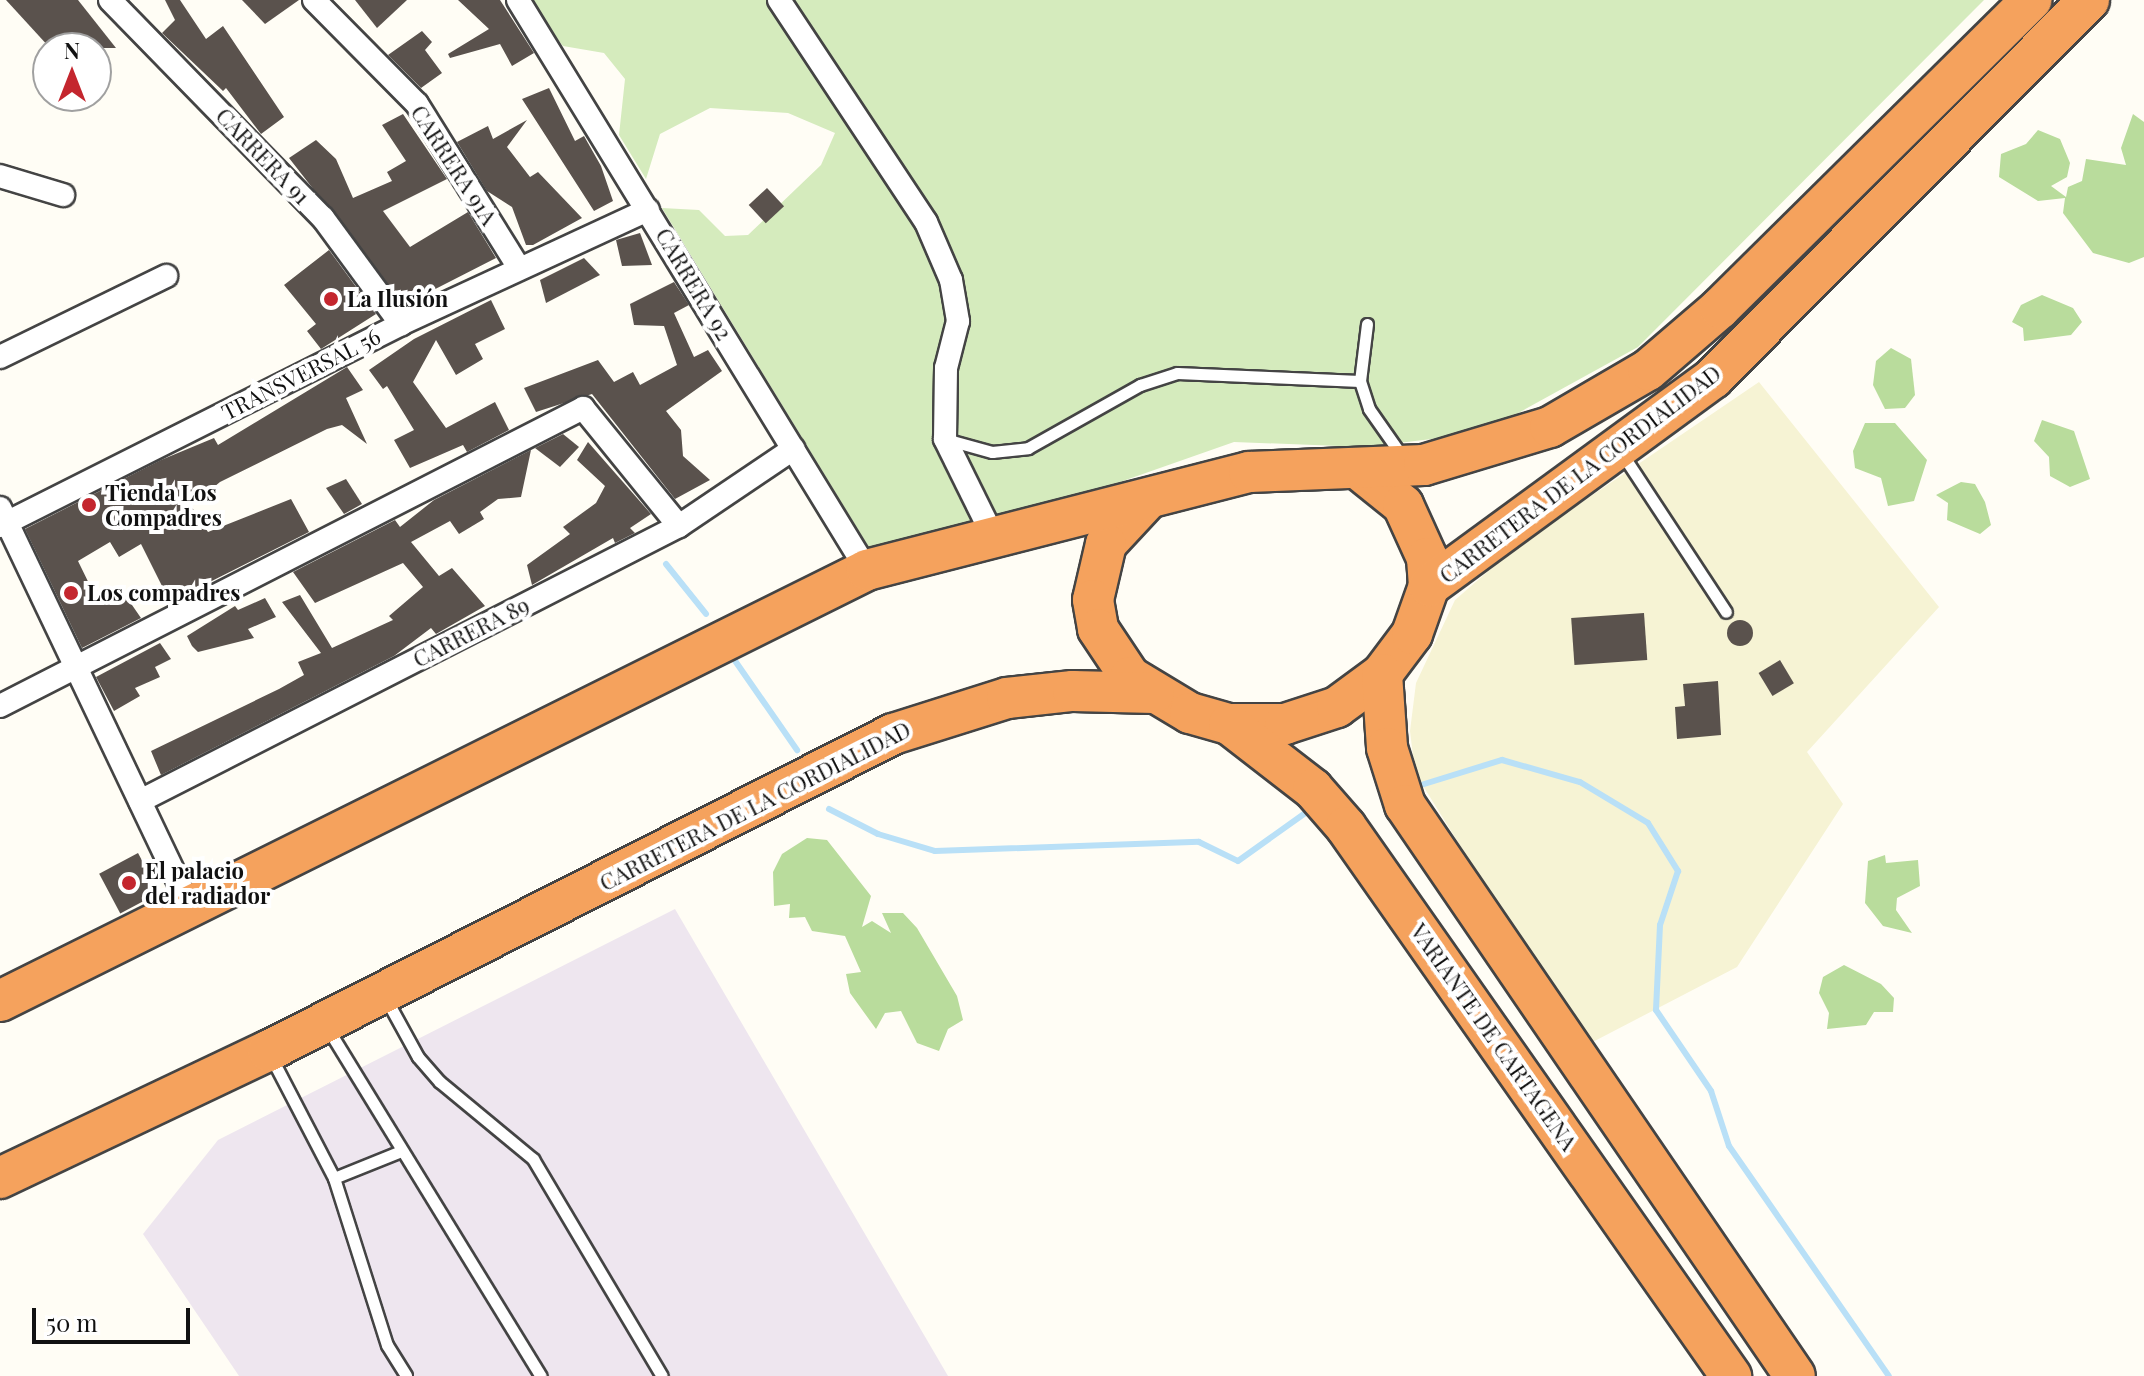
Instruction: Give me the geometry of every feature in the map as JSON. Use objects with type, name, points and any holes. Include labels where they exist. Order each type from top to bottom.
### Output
[{"type":"highway","name":"CARRETERA DE LA CORDIALIDAD","points":[[0,1001],[867,570],[993,536],[1145,502],[1249,472],[1410,467],[1484,451],[1550,427],[1648,370],[2031,0]]},
{"type":"highway","name":"CARRETERA DE LA CORDIALIDAD","points":[[0,1178],[268,1051],[893,734],[1007,698],[1073,691],[1154,693],[1190,713],[1229,724],[1285,724],[1324,711],[1382,674],[1412,634],[1429,586],[1619,451],[1754,341],[2089,0]]},
{"type":"highway","points":[[1357,468],[1403,505],[1423,544],[1429,586]]},
{"type":"highway","points":[[1145,502],[1106,544],[1093,600],[1111,655],[1154,693]]},
{"type":"highway","points":[[1382,674],[1387,748],[1405,805],[1795,1376]]},
{"type":"highway","name":"VARIANTE DE CARTAGENA","points":[[1229,724],[1313,789],[1346,827],[1731,1376]]},
{"type":"street","name":"CARRERA 91","points":[[110,0],[323,218],[401,324]]},
{"type":"street","name":"CARRERA 91A","points":[[314,0],[417,104],[519,268]]},
{"type":"street","name":"CARRERA 92","points":[[518,0],[867,570]]},
{"type":"street","points":[[779,0],[926,222],[951,280],[958,321],[946,368],[945,439],[993,536]]},
{"type":"street","points":[[0,176],[63,195]]},
{"type":"street","name":"TRANSVERSAL 56","points":[[2,519],[401,324],[648,210]]},
{"type":"street","points":[[0,357],[166,276]]},
{"type":"street","points":[[0,706],[583,408],[679,526]]},
{"type":"street","name":"CARRERA 89","points":[[140,801],[679,526],[793,449]]},
{"type":"street","points":[[2,519],[76,666],[189,905]]},
{"type":"lane","points":[[1367,324],[1360,381],[1369,409],[1410,467]]},
{"type":"lane","points":[[945,439],[992,452],[1028,448],[1140,385],[1177,373],[1360,381]]},
{"type":"lane","points":[[1619,451],[1726,612]]},
{"type":"lane","points":[[383,993],[418,1057],[440,1082],[533,1159],[662,1376]]},
{"type":"lane","points":[[325,1022],[541,1376]]},
{"type":"lane","points":[[268,1051],[334,1178],[387,1345],[406,1376]]},
{"type":"lane","points":[[334,1178],[401,1151]]},
{"type":"shaded area","points":[[1759,382],[1939,607],[1807,752],[1843,804],[1737,967],[1585,1046],[1415,773],[1410,731],[1416,683],[1455,600],[1516,547]]},
{"type":"shaded area","points":[[675,909],[948,1376],[239,1376],[143,1234],[218,1140]]},
{"type":"green space","points":[[527,0],[1984,0],[1638,347],[1482,433],[1365,447],[1234,442],[1083,495],[871,551],[662,208],[699,210],[725,236],[748,235],[821,165],[835,133],[788,113],[710,108],[660,134],[646,179],[619,135],[625,79],[604,53],[563,46]]},
{"type":"green space","points":[[2133,114],[2144,122],[2144,257],[2129,263],[2093,253],[2063,213],[2065,198],[2038,201],[1999,177],[2001,154],[2026,144],[2038,130],[2060,139],[2070,163],[2067,177],[2051,186],[2066,197],[2068,187],[2082,181],[2086,159],[2126,165],[2121,148]]},
{"type":"green space","points":[[2042,295],[2073,308],[2082,322],[2071,335],[2024,341],[2023,328],[2012,322],[2021,305]]},
{"type":"green space","points":[[1891,348],[1911,359],[1915,395],[1905,408],[1885,409],[1873,385],[1876,361]]},
{"type":"green space","points":[[2042,420],[2074,431],[2090,479],[2070,487],[2050,476],[2049,457],[2034,441]]},
{"type":"green space","points":[[1865,423],[1895,423],[1927,460],[1914,501],[1888,506],[1881,478],[1855,468],[1853,451]]},
{"type":"green space","points":[[1961,482],[1975,484],[1985,502],[1991,525],[1980,534],[1947,520],[1948,503],[1936,495]]},
{"type":"green space","points":[[807,838],[827,840],[871,896],[862,927],[872,921],[891,933],[882,913],[903,913],[917,928],[957,996],[963,1020],[948,1029],[939,1051],[917,1043],[901,1011],[885,1013],[876,1029],[850,993],[846,974],[861,972],[845,936],[812,931],[805,917],[789,918],[790,904],[774,906],[773,872],[782,854]]},
{"type":"green space","points":[[1885,855],[1886,863],[1918,860],[1920,886],[1897,898],[1896,910],[1912,933],[1883,926],[1865,903],[1868,861]]},
{"type":"green space","points":[[1844,965],[1881,984],[1894,998],[1893,1012],[1874,1012],[1866,1025],[1827,1029],[1829,1013],[1819,993],[1823,977]]},
{"type":"building","points":[[6,0],[78,0],[103,32],[35,32]]},
{"type":"building","points":[[165,0],[180,0],[206,39],[223,26],[284,117],[261,134],[226,88],[223,91],[162,33],[175,20]]},
{"type":"building","points":[[242,0],[299,0],[265,24]]},
{"type":"building","points":[[355,0],[407,0],[377,28]]},
{"type":"building","points":[[458,0],[500,0],[534,53],[512,66],[500,44],[450,58],[448,54],[489,29]]},
{"type":"building","points":[[422,31],[432,42],[425,50],[442,73],[421,88],[388,55]]},
{"type":"building","points":[[549,88],[575,141],[584,136],[601,166],[613,201],[594,211],[522,99]]},
{"type":"building","points":[[403,114],[447,179],[383,211],[410,247],[468,212],[496,258],[404,305],[289,158],[316,140],[336,159],[353,198],[392,181],[387,172],[406,161],[382,125]]},
{"type":"building","points":[[527,120],[507,147],[530,177],[538,172],[582,218],[533,245],[526,245],[512,207],[487,191],[457,142],[488,126],[493,139]]},
{"type":"building","points":[[767,188],[784,206],[766,223],[749,205]]},
{"type":"building","points":[[640,233],[652,265],[622,266],[616,240]]},
{"type":"building","name":"La Ilusión","points":[[329,250],[376,314],[321,349],[307,331],[316,324],[284,285]]},
{"type":"building","points":[[584,258],[600,275],[546,303],[540,280]]},
{"type":"building","points":[[674,282],[689,305],[674,313],[694,357],[708,350],[722,371],[666,411],[681,430],[683,456],[710,480],[675,499],[592,394],[536,412],[524,388],[598,360],[614,382],[633,372],[640,385],[677,365],[664,326],[634,325],[630,304]]},
{"type":"building","points":[[491,300],[505,329],[475,344],[483,359],[456,375],[436,340],[413,382],[446,428],[495,402],[509,430],[467,452],[463,445],[410,468],[394,440],[414,430],[387,386],[383,389],[369,370],[414,339]]},
{"type":"building","points":[[347,367],[363,390],[346,398],[367,444],[342,425],[327,429],[220,482],[191,506],[208,532],[291,499],[309,532],[170,602],[141,544],[119,557],[110,542],[78,561],[99,604],[123,592],[141,618],[82,648],[25,529],[161,460],[214,438],[218,445]]},
{"type":"building","points":[[563,434],[579,447],[560,467],[535,448]]},
{"type":"building","points":[[588,442],[651,514],[630,528],[635,533],[615,543],[613,538],[532,585],[527,565],[570,534],[563,527],[596,503],[605,486],[577,460]]},
{"type":"building","points":[[531,450],[521,497],[498,499],[480,512],[484,519],[459,534],[450,521],[411,542],[439,576],[452,568],[485,606],[436,634],[431,628],[394,656],[161,775],[151,751],[304,675],[298,662],[321,653],[282,602],[300,595],[332,648],[393,620],[389,616],[423,587],[403,563],[315,603],[293,572],[395,520],[400,527],[434,500]]},
{"type":"building","points":[[346,479],[362,504],[344,514],[326,488]]},
{"type":"building","points":[[265,598],[276,617],[248,629],[254,638],[198,652],[192,646],[187,636],[235,606],[238,610]]},
{"type":"building","points":[[1644,613],[1647,660],[1574,665],[1571,618]]},
{"type":"building","points":[[1740,620],[1749,624],[1753,633],[1749,642],[1740,646],[1731,642],[1727,633],[1731,624]]},
{"type":"building","points":[[160,643],[171,659],[155,667],[160,677],[135,688],[140,696],[114,711],[96,677]]},
{"type":"building","points":[[1780,660],[1794,683],[1772,696],[1759,673]]},
{"type":"building","points":[[1718,681],[1721,735],[1677,739],[1675,707],[1685,706],[1683,684]]},
{"type":"building","name":"El palacio del radiador","points":[[138,853],[159,893],[120,913],[99,874]]},
{"type":"waterway","points":[[666,564],[706,614]]},
{"type":"waterway","points":[[731,655],[797,750]]},
{"type":"waterway","points":[[1421,785],[1502,760],[1580,782],[1648,823],[1678,871],[1660,925],[1656,1010],[1711,1091],[1729,1146],[1889,1376]]},
{"type":"waterway","points":[[829,809],[878,834],[935,851],[1199,842],[1238,861],[1311,809]]},
{"type":"place","name":"La Ilusión","points":[[331,299]]},
{"type":"place","name":"Tienda Los Compadres","points":[[89,505]]},
{"type":"place","name":"Los compadres","points":[[71,593]]},
{"type":"place","name":"El palacio del radiador","points":[[129,883]]}]
